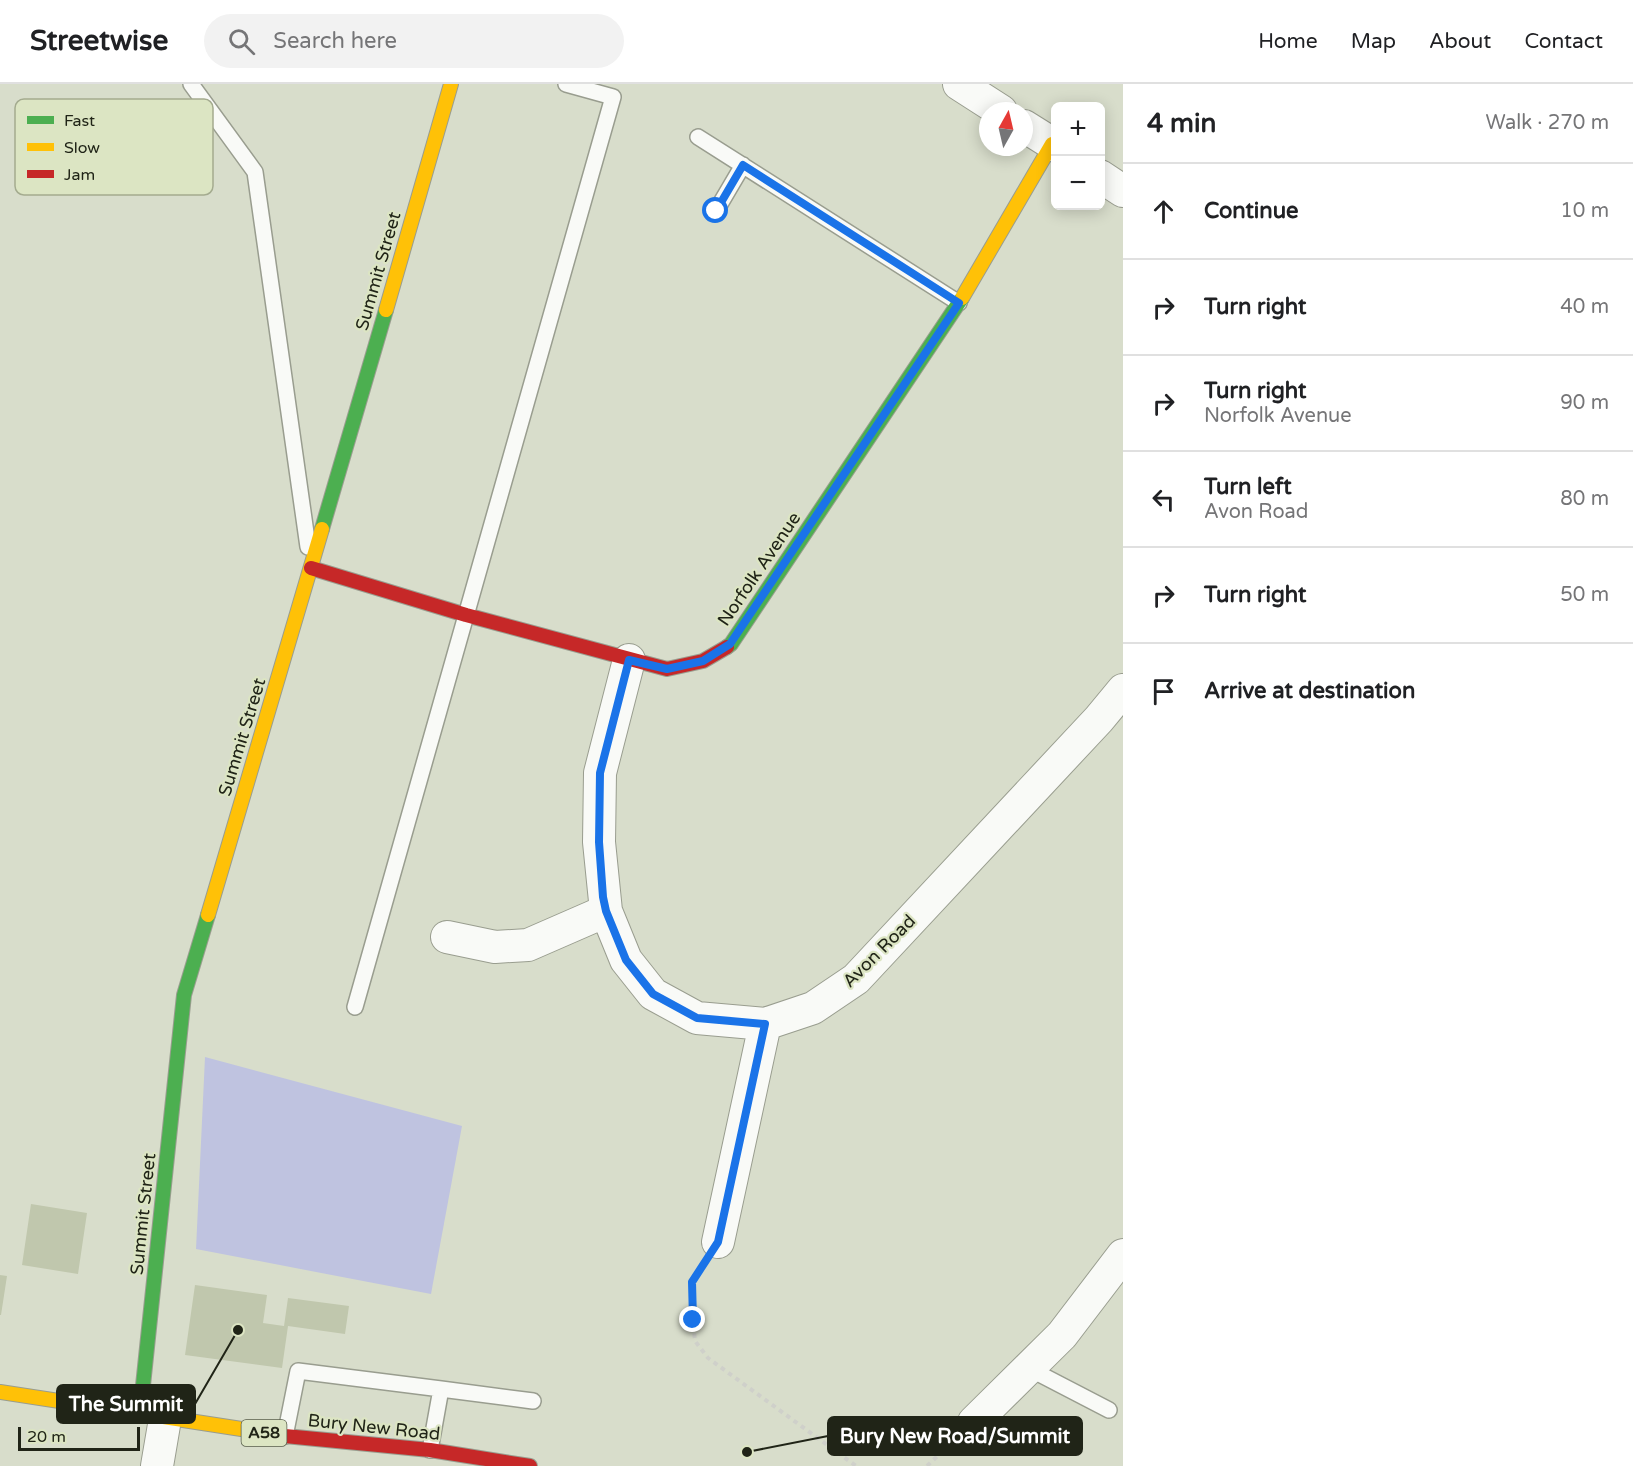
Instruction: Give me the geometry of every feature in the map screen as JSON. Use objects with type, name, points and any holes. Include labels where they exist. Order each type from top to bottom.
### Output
[{"type":"main road","name":"Summit Street","points":[[152,1416],[184,995],[311,568],[450,84]]},
{"type":"main road","name":"Norfolk Avenue","points":[[311,568],[466,615],[629,660],[667,669],[703,661],[730,644],[959,303],[1051,150]]},
{"type":"main road","name":"Bury New Road","points":[[0,1392],[285,1436],[430,1450],[530,1466]]},
{"type":"street","points":[[959,84],[987,102]]},
{"type":"street","points":[[1033,132],[1051,143]]},
{"type":"street","points":[[1105,179],[1123,191]]},
{"type":"street","name":"Avon Road","points":[[629,660],[600,773],[599,842],[606,911],[626,960],[653,994],[697,1018],[765,1024],[813,1008],[856,979],[1099,719],[1123,690]]},
{"type":"street","points":[[447,937],[495,947],[528,945],[606,911]]},
{"type":"street","points":[[718,1242],[765,1024]]},
{"type":"street","points":[[974,1422],[1062,1335],[1123,1255]]},
{"type":"street","points":[[152,1416],[157,1466]]},
{"type":"lane","points":[[191,84],[202,99]]},
{"type":"lane","points":[[355,1008],[613,97],[566,84]]},
{"type":"lane","points":[[213,114],[255,172],[311,568]]},
{"type":"lane","points":[[698,137],[959,303]]},
{"type":"lane","points":[[716,211],[743,165]]},
{"type":"lane","points":[[1028,1368],[1109,1410]]},
{"type":"lane","points":[[285,1436],[298,1371],[533,1401]]},
{"type":"lane","points":[[430,1450],[441,1389]]},
{"type":"path","points":[[718,1242],[692,1282],[695,1341],[708,1358],[724,1371],[856,1466]]},
{"type":"shaded area","points":[[205,1057],[462,1126],[431,1294],[196,1249]]},
{"type":"building","points":[[31,1204],[87,1213],[78,1274],[22,1265]]},
{"type":"building","points":[[0,1275],[7,1276],[1,1315],[0,1315]]},
{"type":"building","points":[[195,1285],[267,1295],[263,1323],[284,1326],[288,1298],[349,1306],[345,1334],[288,1326],[282,1368],[185,1355]]},
{"type":"traffic: fast","points":[[727,647],[962,298]]},
{"type":"traffic: fast","points":[[322,529],[386,310]]},
{"type":"traffic: fast","points":[[140,1414],[184,995],[208,915]]},
{"type":"traffic: slow","points":[[386,310],[451,84]]},
{"type":"traffic: slow","points":[[962,298],[1051,146]]},
{"type":"traffic: slow","points":[[208,915],[322,529]]},
{"type":"traffic: slow","points":[[0,1392],[248,1430]]},
{"type":"traffic: jam","points":[[311,568],[466,615],[667,669],[703,661],[727,647]]},
{"type":"traffic: jam","points":[[248,1430],[285,1436],[430,1450],[530,1466]]},
{"type":"place","name":"The Summit","points":[[238,1330]]},
{"type":"place","name":"Bury New Road/Summit","points":[[747,1452]]},
{"type":"route","points":[[693,1320],[692,1282],[718,1242],[765,1024],[697,1018],[653,994],[626,960],[606,911],[599,842],[600,773],[629,660],[667,669],[703,661],[730,644],[959,303],[743,165],[716,211]]}]
